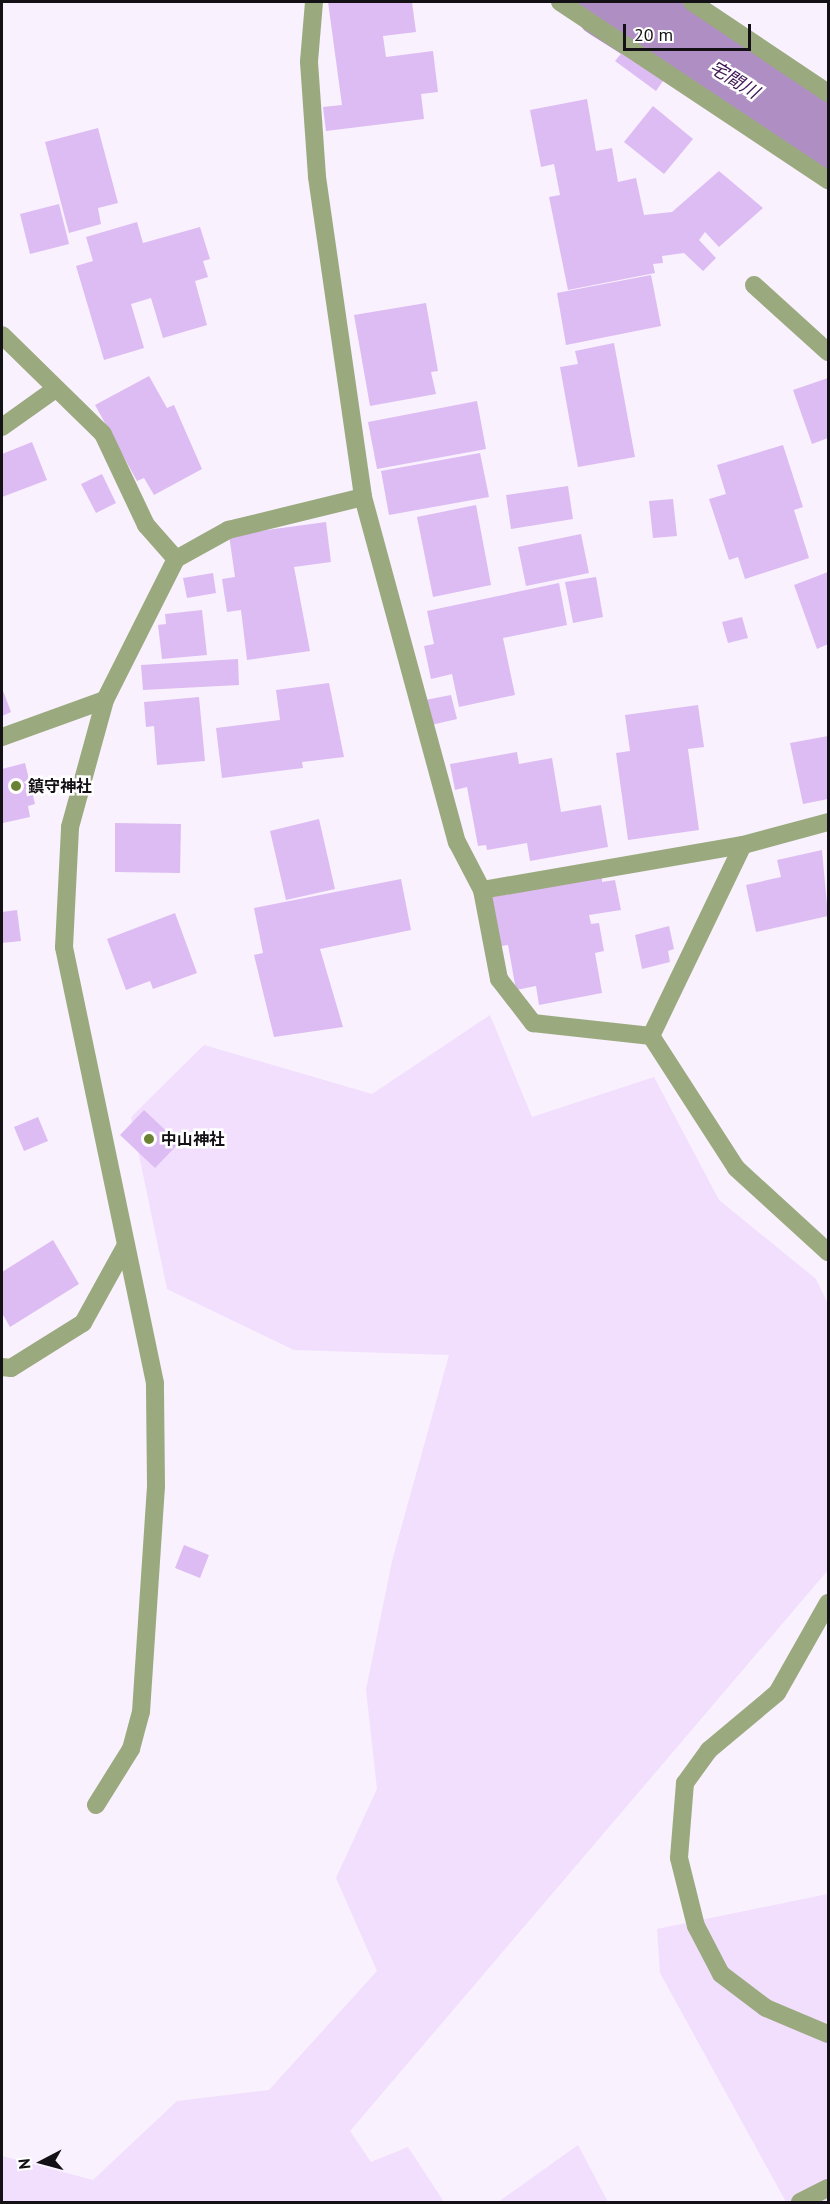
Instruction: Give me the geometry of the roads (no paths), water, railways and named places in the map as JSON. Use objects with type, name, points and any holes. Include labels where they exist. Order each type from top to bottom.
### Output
[{"type":"street","points":[[314,2],[309,62],[317,177],[363,497],[457,842],[482,890],[500,979],[533,1023],[651,1036]]},
{"type":"street","points":[[560,2],[828,180]]},
{"type":"street","points":[[692,2],[828,93]]},
{"type":"street","points":[[754,285],[828,352]]},
{"type":"street","points":[[2,335],[54,390],[103,434],[146,525],[176,559]]},
{"type":"street","points":[[2,427],[54,390]]},
{"type":"street","points":[[96,1805],[131,1749],[141,1712],[156,1486],[155,1383],[64,947],[70,827],[105,700],[176,559],[228,530],[363,497]]},
{"type":"street","points":[[2,737],[105,700]]},
{"type":"street","points":[[482,890],[743,845],[828,822]]},
{"type":"street","points":[[651,1036],[743,845]]},
{"type":"street","points":[[651,1036],[736,1168],[817,1236],[828,1252]]},
{"type":"street","points":[[2,1367],[11,1368],[83,1323],[126,1245]]},
{"type":"street","points":[[828,1603],[777,1693],[709,1750],[685,1783],[679,1858],[696,1926],[721,1974],[766,2008],[828,2034]]},
{"type":"street","points":[[800,2202],[828,2188]]},
{"type":"waterway","name":"宅間川","points":[[610,2],[828,140]]},
{"type":"place","name":"鎮守神社","points":[[16,786]]},
{"type":"place","name":"中山神社","points":[[149,1139]]}]
